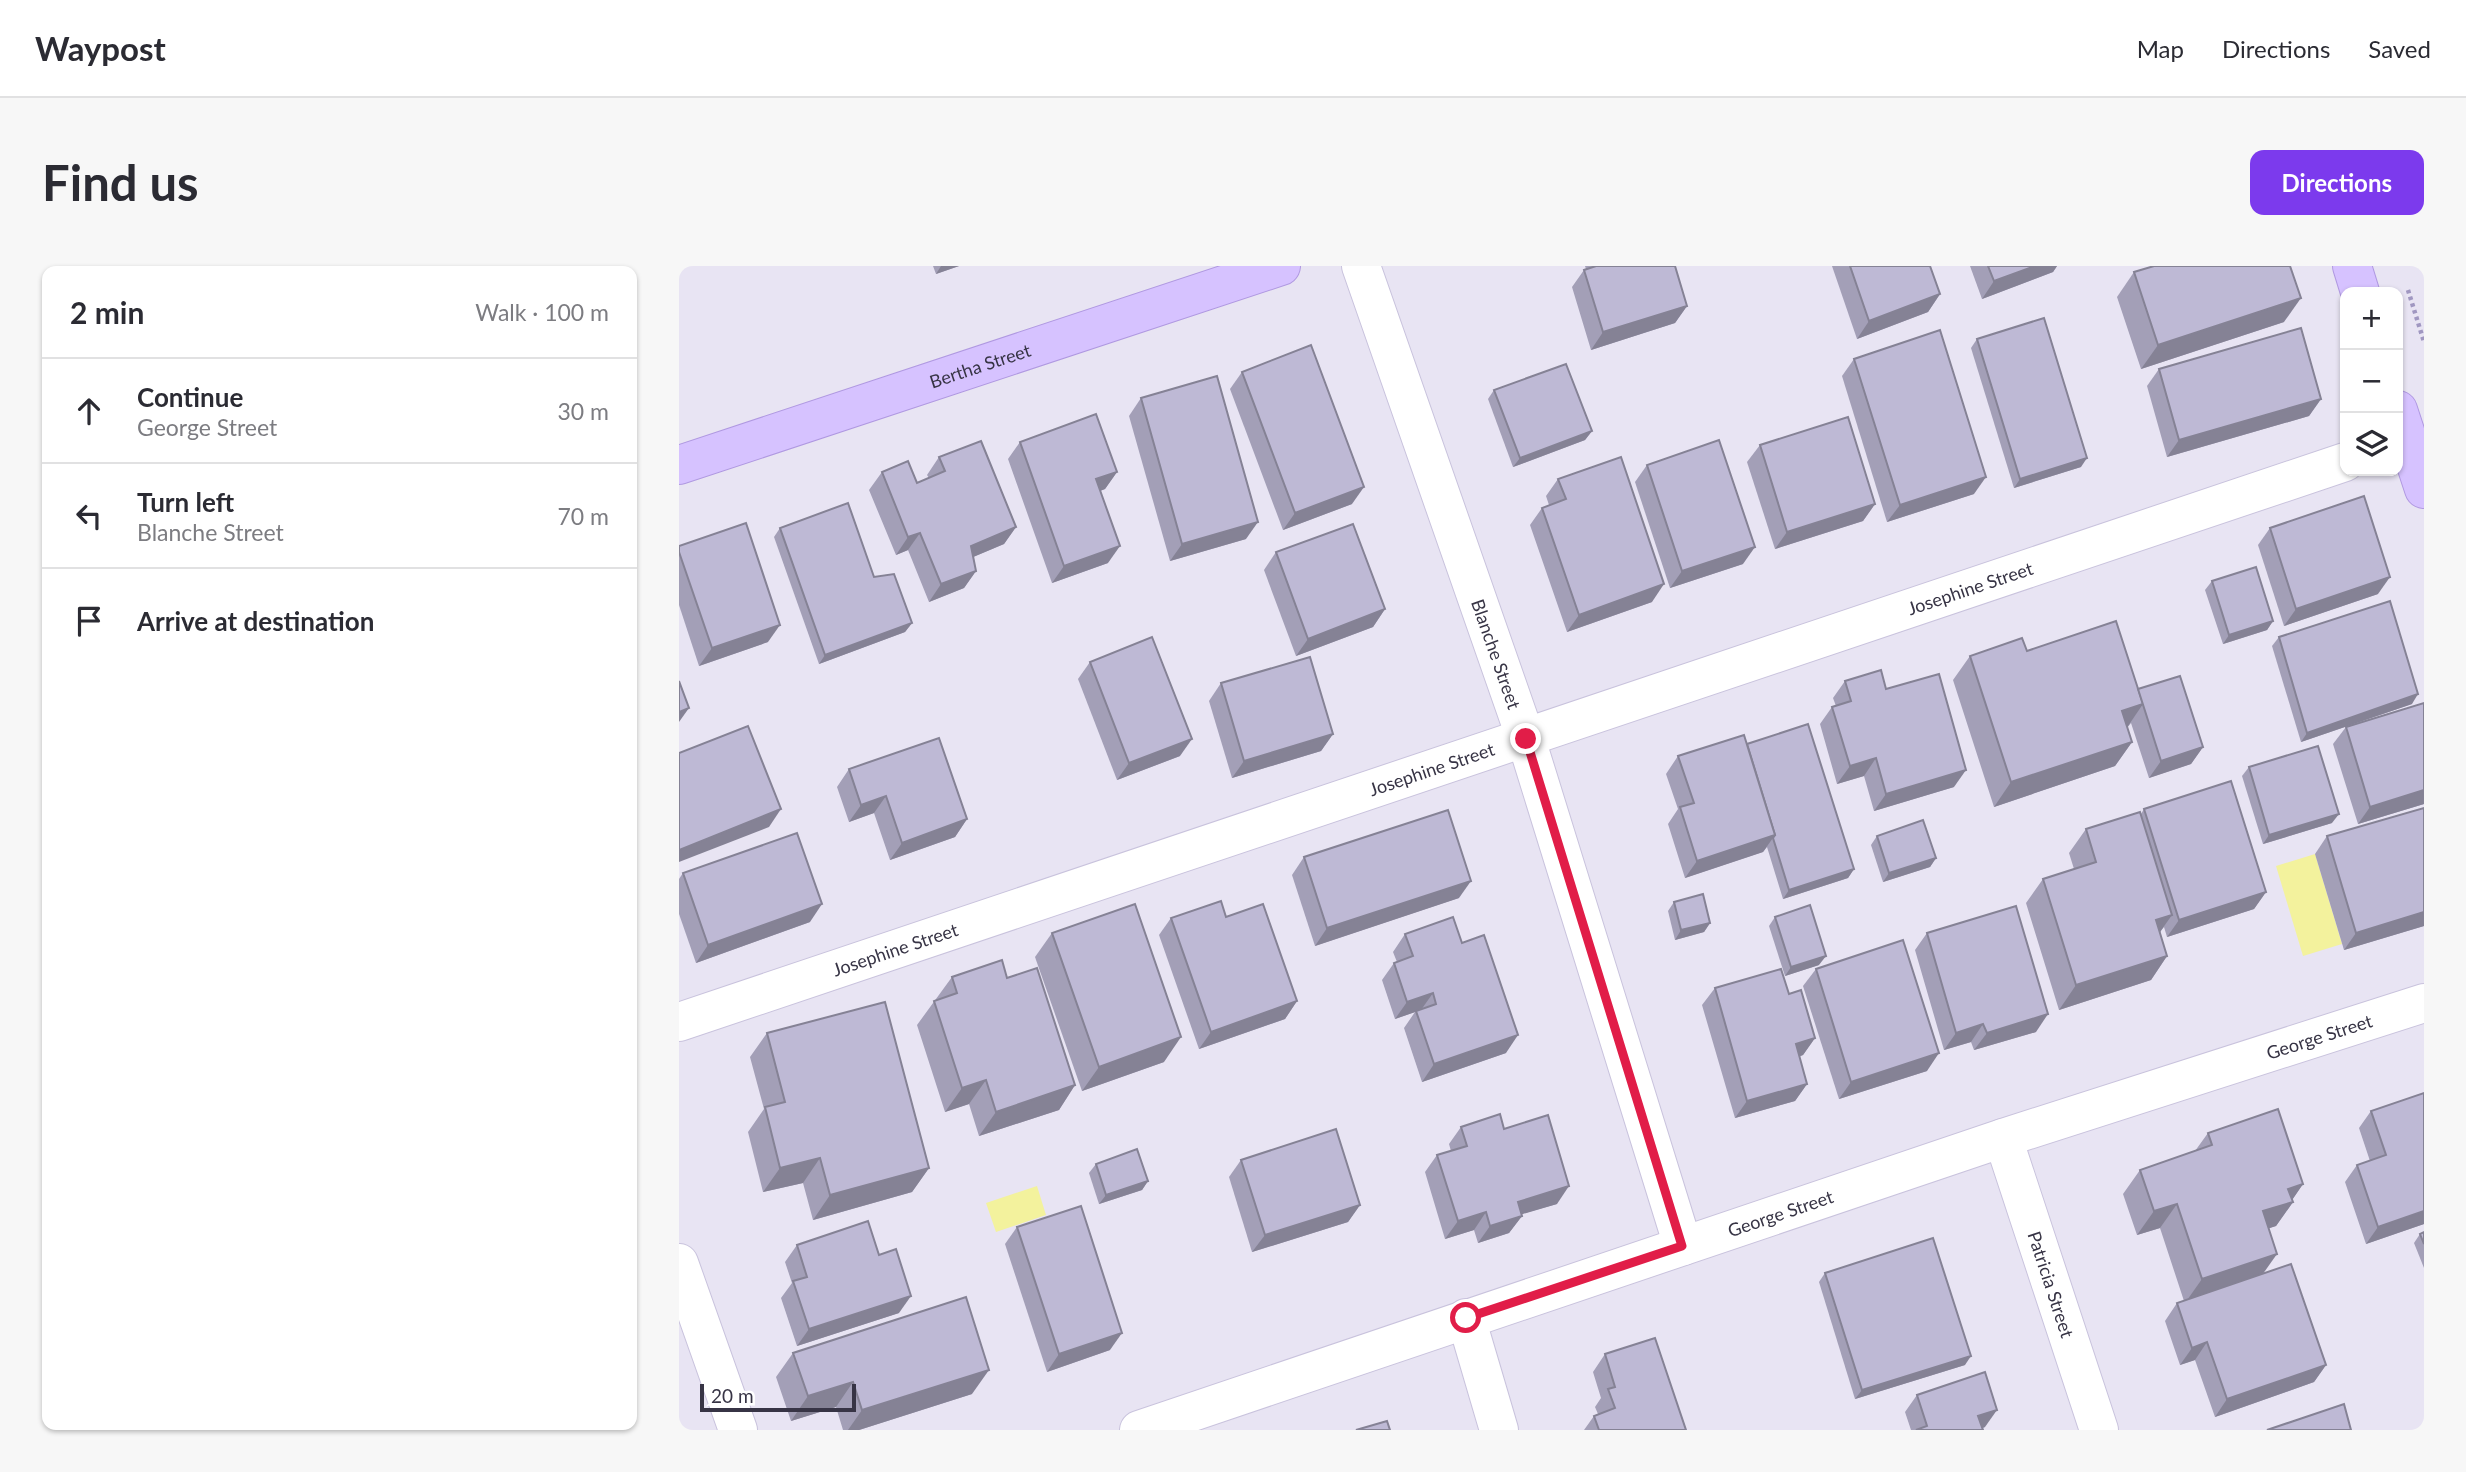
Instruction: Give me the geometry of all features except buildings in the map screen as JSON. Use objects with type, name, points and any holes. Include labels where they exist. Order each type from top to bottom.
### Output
[{"type":"main road","name":"Bertha Street","points":[[679,465],[1281,266]]},
{"type":"main road","points":[[2351,266],[2358,287]]},
{"type":"main road","points":[[2403,437],[2424,489]]},
{"type":"street","name":"Blanche Street","points":[[1361,266],[1526,739],[1682,1246]]},
{"type":"street","name":"Josephine Street","points":[[679,1022],[2340,464]]},
{"type":"street","name":"George Street","points":[[1139,1430],[2003,1138],[2424,1003]]},
{"type":"street","name":"Patricia Street","points":[[2003,1138],[2099,1430]]},
{"type":"street","points":[[679,1263],[738,1430]]},
{"type":"street","points":[[1466,1318],[1499,1430]]},
{"type":"path","points":[[2404,279],[2424,342]]},
{"type":"shaded area","points":[[2315,854],[2342,944],[2303,956],[2276,866]]},
{"type":"shaded area","points":[[1037,1186],[1046,1215],[996,1232],[986,1203]]},
{"type":"route","points":[[1466,1318],[1682,1246],[1526,739]]}]
